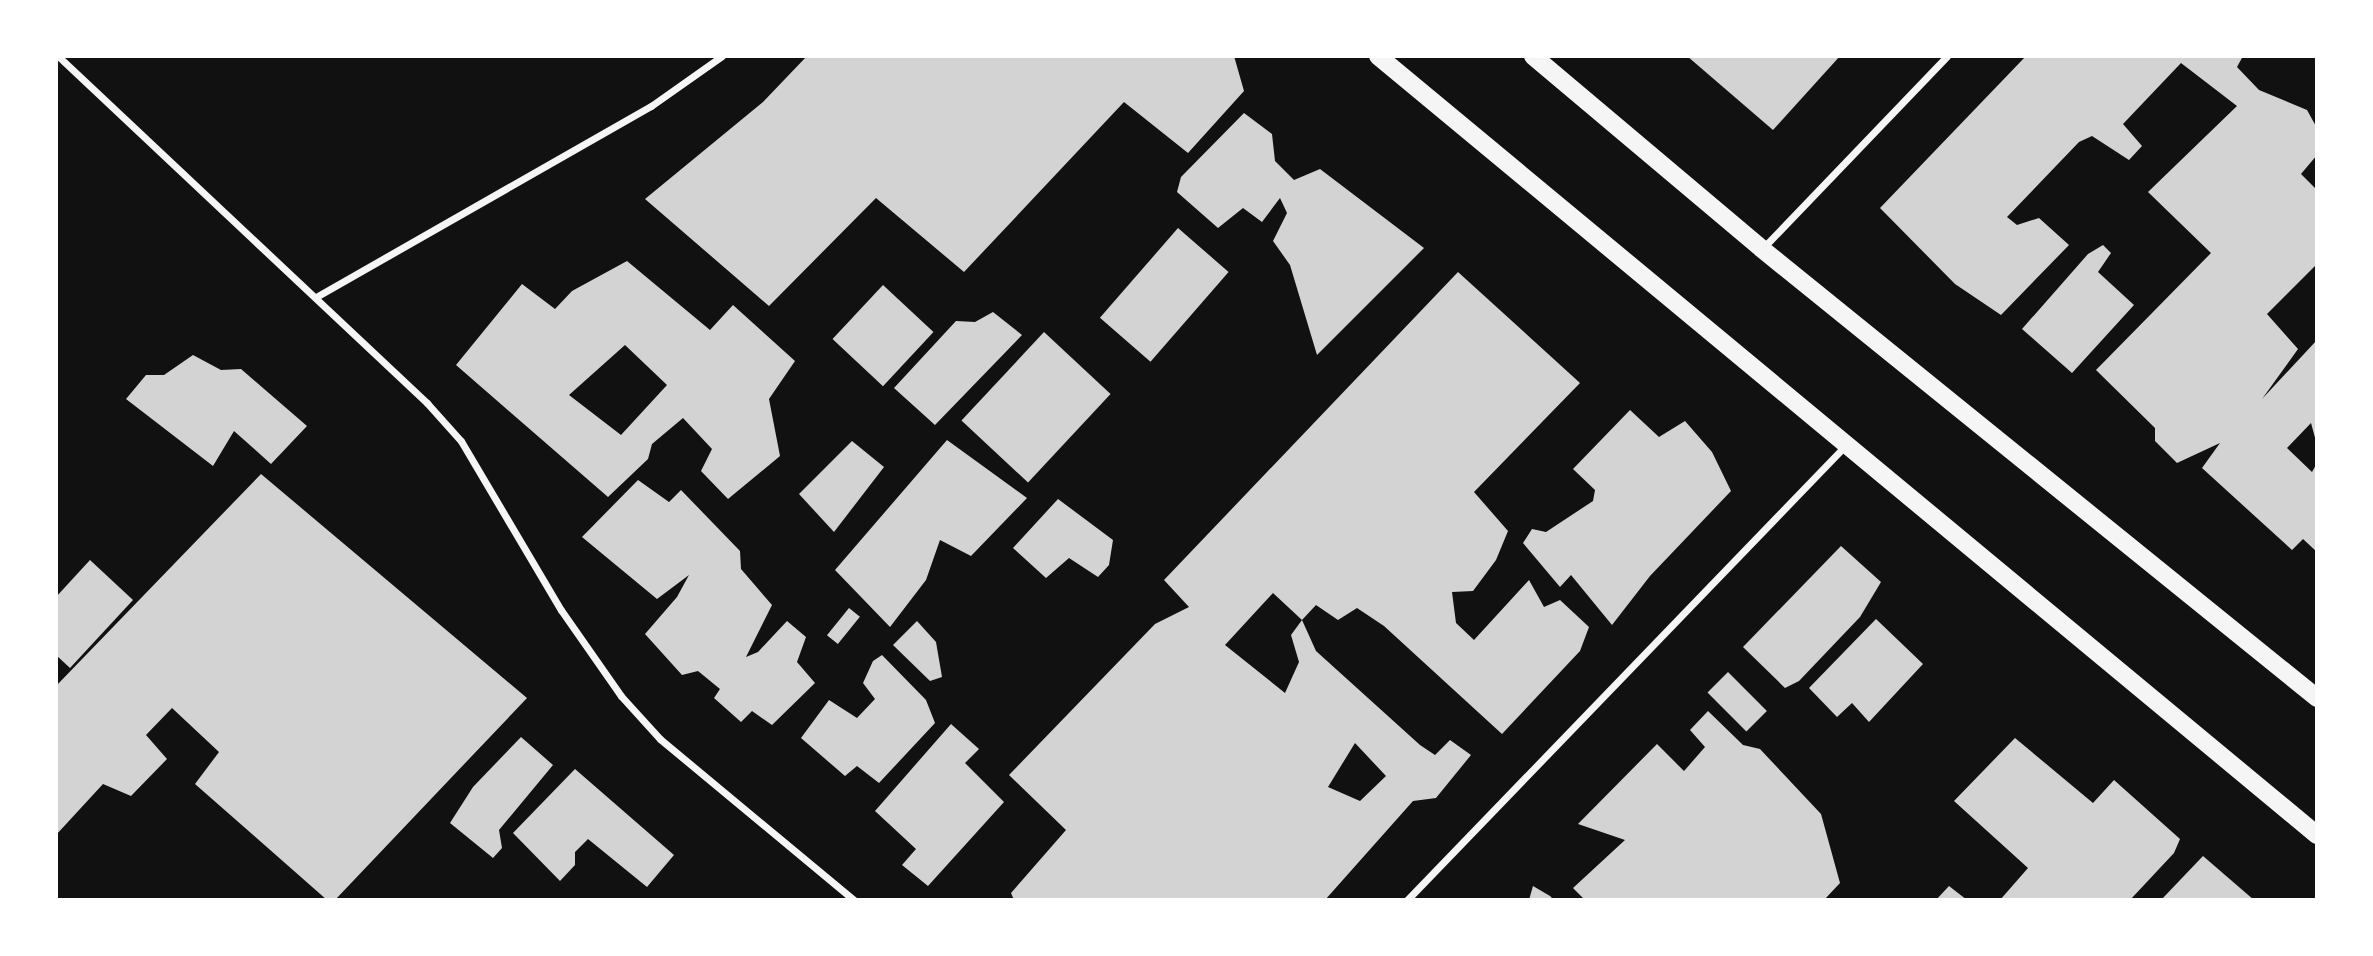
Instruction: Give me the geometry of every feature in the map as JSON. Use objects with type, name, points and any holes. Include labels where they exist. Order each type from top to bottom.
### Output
[{"type":"main road","points":[[1378,56],[2317,835]]},
{"type":"main road","points":[[1533,56],[1762,249],[2317,698]]},
{"type":"street","points":[[58,56],[428,402],[461,441],[561,610],[621,696],[660,739],[854,900]]},
{"type":"street","points":[[316,297],[651,106],[722,56]]},
{"type":"street","points":[[1762,249],[1947,56]]},
{"type":"street","points":[[1407,900],[1846,445]]},
{"type":"building","points":[[807,56],[1234,56],[1244,91],[1188,153],[1124,102],[964,272],[876,198],[769,306],[645,199],[763,102]]},
{"type":"building","points":[[1687,56],[1840,56],[1773,130]]},
{"type":"building","points":[[2026,56],[2243,56],[2237,67],[2259,90],[2307,110],[2317,128],[2317,155],[2301,174],[2317,190],[2317,264],[2267,314],[2298,349],[2262,399],[2317,340],[2317,445],[2311,423],[2287,448],[2312,472],[2317,463],[2317,552],[2303,539],[2292,550],[2202,468],[2220,443],[2177,463],[2155,441],[2155,428],[2096,370],[2211,253],[2148,192],[2237,106],[2181,63],[2123,124],[2142,146],[2129,160],[2092,136],[2079,142],[2007,217],[2017,225],[2039,218],[2069,245],[2001,315],[1955,284],[1880,208]]},
{"type":"building","points":[[1244,113],[1272,134],[1275,161],[1294,180],[1320,169],[1424,248],[1317,355],[1290,265],[1273,241],[1287,213],[1280,198],[1262,222],[1243,208],[1218,228],[1177,192],[1181,177]]},
{"type":"building","points":[[1178,228],[1229,272],[1150,362],[1100,318]]},
{"type":"building","points":[[2103,245],[2111,253],[2098,272],[2134,305],[2072,373],[2022,329],[2088,254]]},
{"type":"building","points":[[627,261],[710,330],[733,305],[795,361],[769,399],[780,456],[728,499],[701,471],[712,449],[683,418],[652,444],[648,459],[608,497],[456,365],[522,284],[555,309],[572,291]],"holes":[[[625,345],[667,385],[621,435],[569,395]]]},
{"type":"building","points":[[1458,272],[1580,383],[1474,492],[1508,531],[1496,560],[1473,591],[1452,592],[1456,623],[1474,640],[1529,580],[1544,607],[1560,600],[1589,627],[1580,651],[1502,734],[1384,626],[1357,608],[1338,620],[1316,605],[1302,620],[1316,651],[1420,745],[1435,755],[1450,740],[1471,755],[1436,798],[1413,801],[1325,900],[1014,900],[1011,893],[1066,830],[1009,775],[1155,624],[1189,607],[1164,580]],"holes":[[[1273,593],[1302,620],[1291,635],[1299,662],[1285,693],[1225,645]],[[1355,743],[1386,776],[1360,801],[1328,787]]]},
{"type":"building","points":[[883,285],[933,332],[883,386],[833,339]]},
{"type":"building","points":[[993,312],[1022,335],[935,425],[894,388],[956,321],[975,322]]},
{"type":"building","points":[[1044,332],[1111,394],[1028,483],[961,420]]},
{"type":"building","points":[[193,355],[221,370],[241,369],[307,426],[271,464],[234,431],[213,466],[126,399],[146,375],[164,375]]},
{"type":"building","points":[[1630,410],[1659,437],[1685,421],[1712,452],[1731,491],[1650,576],[1612,625],[1571,575],[1560,587],[1523,543],[1532,529],[1546,532],[1593,501],[1595,490],[1573,469]]},
{"type":"building","points":[[947,440],[1027,498],[971,556],[940,540],[926,580],[890,627],[835,570]]},
{"type":"building","points":[[852,441],[884,467],[834,532],[799,494]]},
{"type":"building","points":[[261,474],[527,698],[335,900],[327,900],[195,784],[219,752],[172,708],[146,735],[167,759],[131,796],[103,784],[56,835],[56,686]]},
{"type":"building","points":[[638,480],[669,502],[681,490],[740,551],[741,569],[772,605],[746,657],[758,652],[787,621],[806,637],[797,662],[815,683],[772,725],[752,711],[741,722],[714,698],[720,689],[698,671],[682,675],[645,634],[677,597],[689,575],[657,599],[582,537]]},
{"type":"building","points":[[1058,499],[1113,540],[1109,565],[1098,577],[1069,558],[1046,578],[1013,548]]},
{"type":"building","points":[[1841,546],[1881,582],[1860,617],[1799,681],[1785,688],[1743,647]]},
{"type":"building","points":[[90,560],[133,600],[70,668],[56,655],[56,597]]},
{"type":"building","points":[[849,608],[860,617],[838,644],[827,635]]},
{"type":"building","points":[[1876,619],[1923,664],[1869,722],[1852,703],[1837,717],[1809,688]]},
{"type":"building","points":[[917,621],[936,642],[942,677],[930,681],[893,645]]},
{"type":"building","points":[[882,655],[926,700],[935,723],[879,783],[857,766],[845,776],[801,738],[829,700],[857,718],[875,699],[863,683],[873,661]]},
{"type":"building","points":[[1728,672],[1767,711],[1746,731],[1707,693]]},
{"type":"building","points":[[1708,711],[1743,745],[1760,749],[1821,814],[1840,883],[1824,900],[1585,900],[1573,888],[1625,840],[1578,824],[1657,744],[1684,771],[1705,747],[1690,730]]},
{"type":"building","points":[[951,724],[979,749],[965,763],[1004,802],[928,886],[902,865],[916,849],[875,811]]},
{"type":"building","points":[[521,737],[553,765],[499,830],[502,848],[493,858],[450,823],[473,787]]},
{"type":"building","points":[[2015,738],[2093,803],[2114,780],[2180,839],[2174,853],[2130,900],[2000,900],[2028,868],[1954,801]]},
{"type":"building","points":[[575,769],[674,855],[647,887],[588,839],[575,852],[575,865],[560,881],[513,833]]},
{"type":"building","points":[[2203,856],[2254,900],[2161,900]]},
{"type":"building","points":[[1533,886],[1550,896],[1554,900],[1529,900]]},
{"type":"building","points":[[1949,886],[1967,900],[1936,900]]}]
